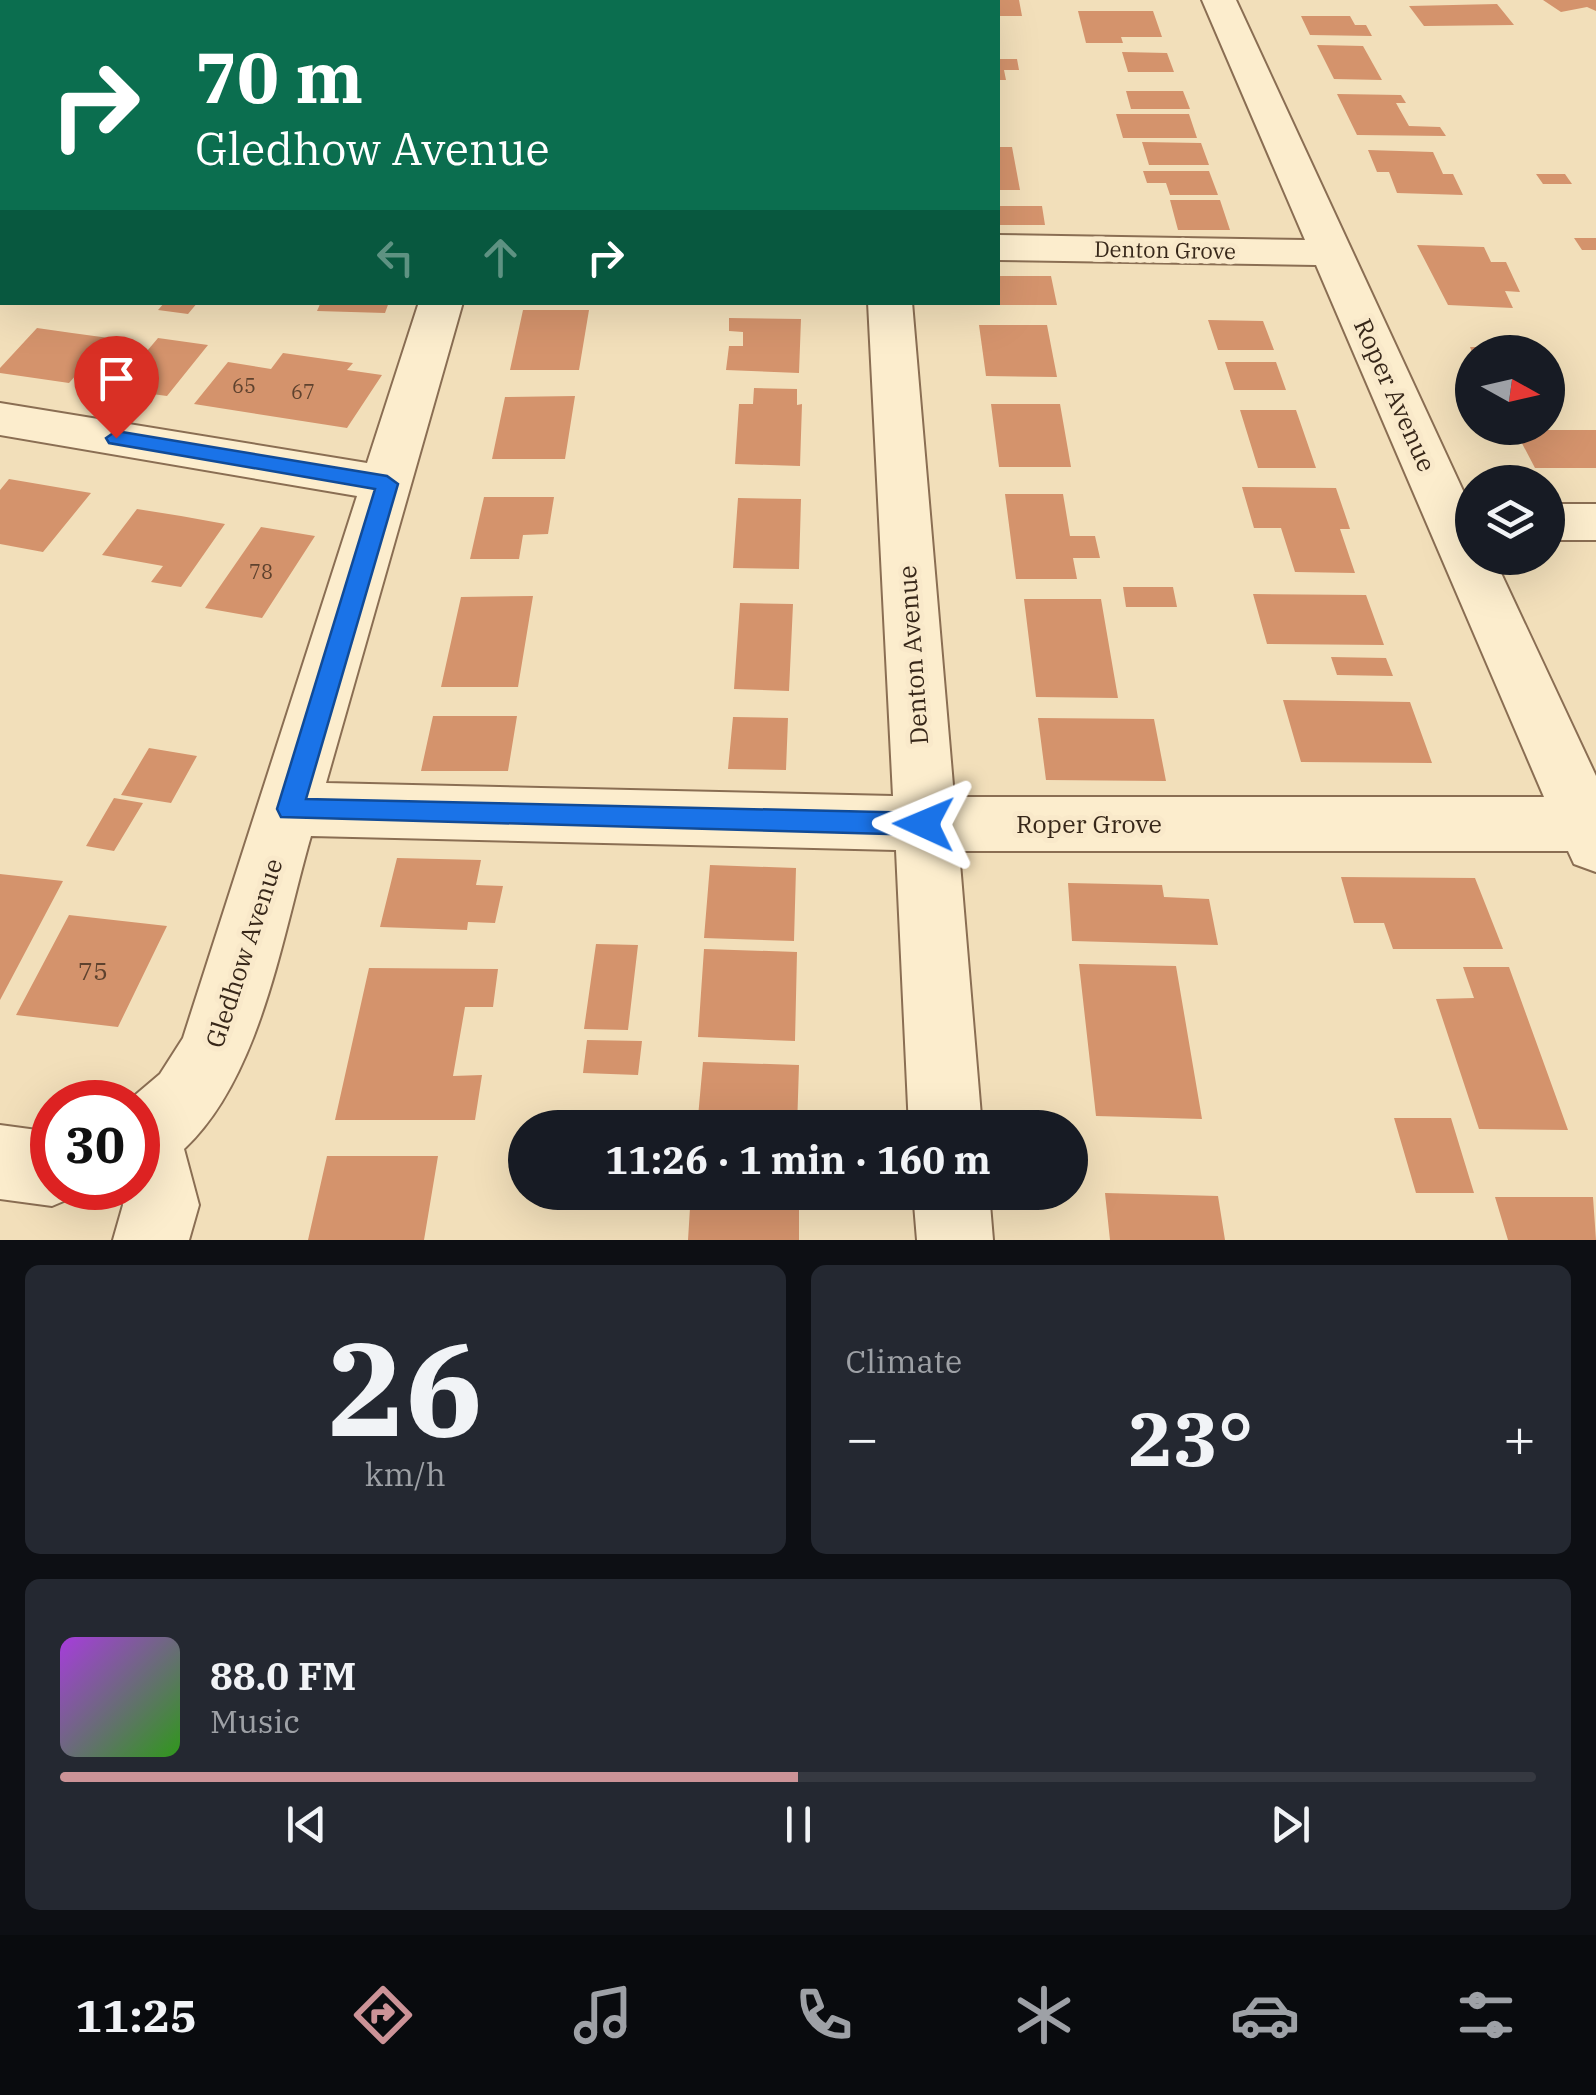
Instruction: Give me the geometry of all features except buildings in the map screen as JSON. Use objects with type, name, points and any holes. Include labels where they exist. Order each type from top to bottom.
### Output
[{"type":"street","name":"Roper Avenue","points":[[1219,0],[1332,253],[1455,508]]},
{"type":"street","name":"Denton Grove","points":[[1000,248],[1332,253]]},
{"type":"street","name":"Gledhow Avenue","points":[[160,1122],[184,1099],[213,1055],[440,305]]},
{"type":"street","name":"Denton Avenue","points":[[890,305],[945,1110]]},
{"type":"street","points":[[0,419],[387,484]]},
{"type":"street","points":[[1565,522],[1596,522]]},
{"type":"street","name":"Roper Avenue","points":[[1484,575],[1592,834]]},
{"type":"street","name":"Roper Grove","points":[[290,809],[1592,834]]},
{"type":"street","points":[[0,1162],[30,1165]]},
{"type":"street","name":"Gledhow Avenue","points":[[151,1240],[162,1206],[160,1200]]},
{"type":"street","points":[[952,1210],[955,1240]]},
{"type":"route","points":[[116,438],[387,484],[290,809],[924,824]]}]
